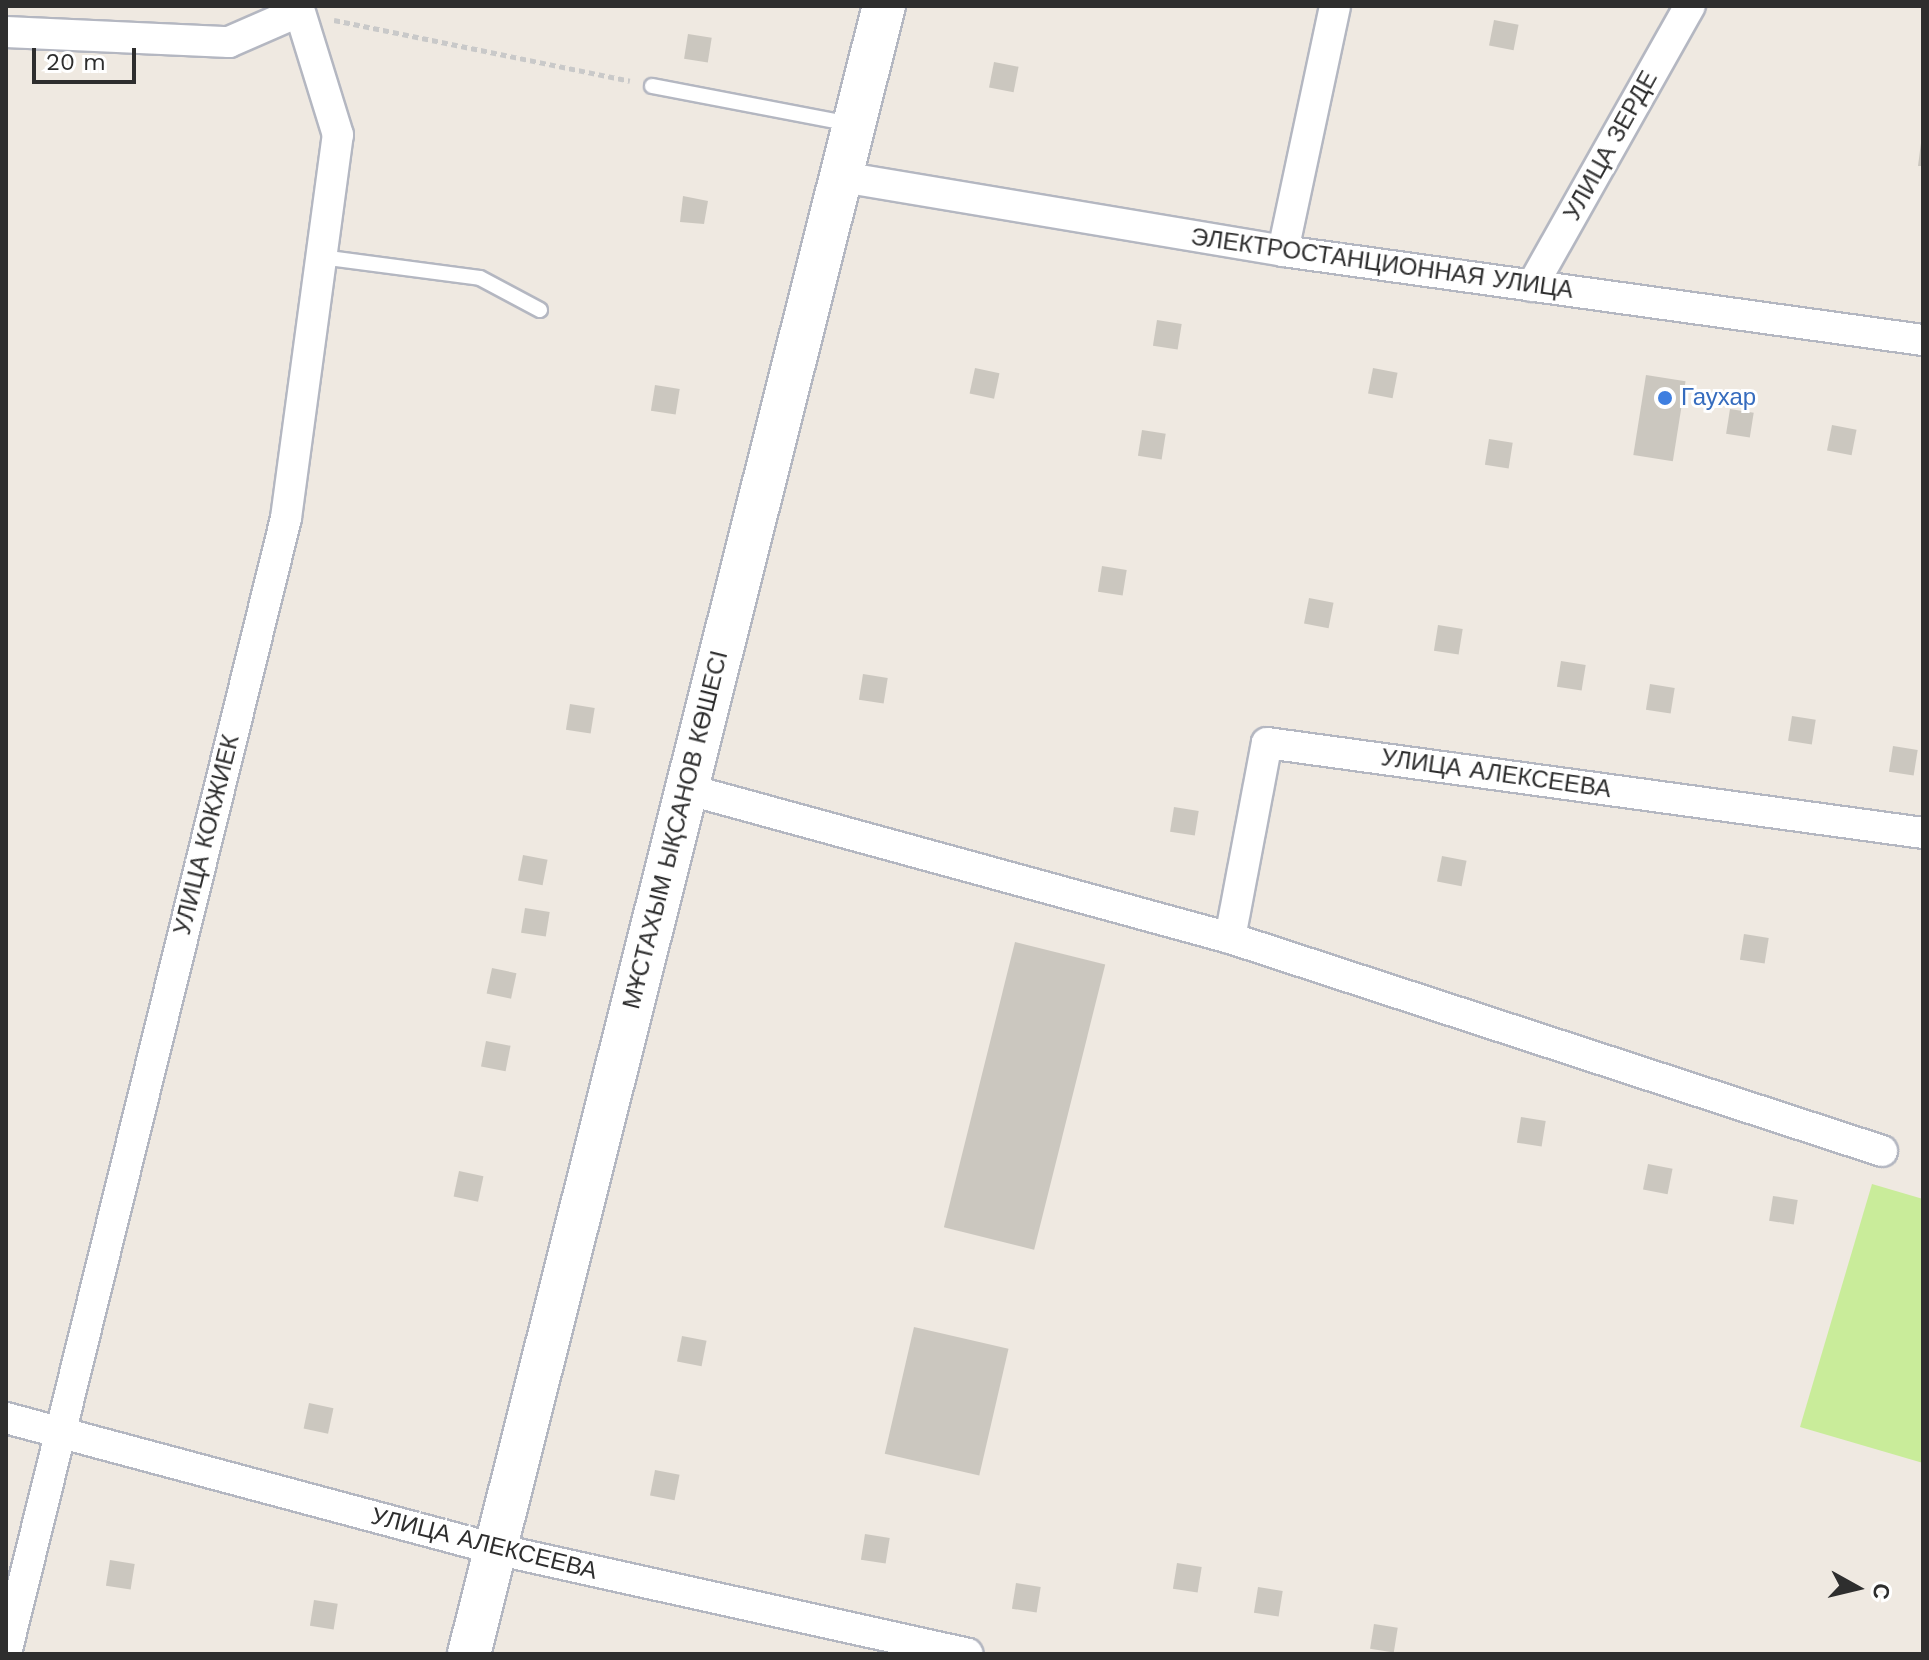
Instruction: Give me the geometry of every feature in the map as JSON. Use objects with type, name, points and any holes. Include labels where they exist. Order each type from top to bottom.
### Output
[{"type":"main road","name":"МҰСТАХЫМ ЫҚСАНОВ КӨШЕСІ","points":[[469,1654],[884,6]]},
{"type":"street","points":[[1283,251],[1335,6]]},
{"type":"street","name":"УЛИЦА ЗЕРДЕ","points":[[1532,286],[1690,6]]},
{"type":"street","points":[[6,32],[229,42],[298,9]]},
{"type":"street","name":"УЛИЦА КОКЖИЕК","points":[[6,1653],[286,518],[338,135],[298,9]]},
{"type":"street","name":"ЭЛЕКТРОСТАНЦИОННАЯ УЛИЦА","points":[[842,177],[1283,251],[1923,340]]},
{"type":"street","name":"УЛИЦА АЛЕКСЕЕВА","points":[[1230,938],[1267,743],[1923,833]]},
{"type":"street","points":[[686,789],[1230,938],[1882,1151]]},
{"type":"street","name":"УЛИЦА АЛЕКСЕЕВА","points":[[6,1418],[495,1549],[967,1654]]},
{"type":"lane","points":[[652,86],[853,124]]},
{"type":"lane","points":[[321,257],[480,278],[540,310]]},
{"type":"path","points":[[298,9],[652,86]]},
{"type":"green space","points":[[1872,1184],[1923,1199],[1923,1463],[1800,1427]]},
{"type":"building","points":[[1494,20],[1519,25],[1514,50],[1489,46]]},
{"type":"building","points":[[688,34],[712,38],[708,62],[684,59]]},
{"type":"building","points":[[994,62],[1019,67],[1014,92],[989,88]]},
{"type":"building","points":[[1921,143],[1923,166],[1918,166]]},
{"type":"building","points":[[683,196],[708,201],[704,224],[680,222]]},
{"type":"building","points":[[1157,320],[1182,324],[1178,350],[1153,346]]},
{"type":"building","points":[[975,368],[999,373],[994,399],[970,393]]},
{"type":"building","points":[[1373,368],[1398,373],[1393,398],[1368,394]]},
{"type":"building","points":[[1646,375],[1686,381],[1673,461],[1633,455]]},
{"type":"building","points":[[655,385],[680,389],[676,415],[651,411]]},
{"type":"building","points":[[1730,409],[1754,413],[1750,437],[1726,434]]},
{"type":"building","points":[[1832,425],[1857,430],[1852,455],[1827,451]]},
{"type":"building","points":[[1142,430],[1166,434],[1162,459],[1138,456]]},
{"type":"building","points":[[1489,439],[1513,443],[1509,468],[1485,465]]},
{"type":"building","points":[[1102,566],[1127,570],[1123,596],[1098,592]]},
{"type":"building","points":[[1309,598],[1334,603],[1329,628],[1304,624]]},
{"type":"building","points":[[1438,625],[1463,629],[1459,655],[1434,651]]},
{"type":"building","points":[[1561,661],[1586,665],[1582,691],[1557,687]]},
{"type":"building","points":[[863,674],[888,678],[884,704],[859,700]]},
{"type":"building","points":[[1650,684],[1675,688],[1671,714],[1646,710]]},
{"type":"building","points":[[570,704],[595,708],[591,734],[566,730]]},
{"type":"building","points":[[1792,716],[1816,720],[1812,744],[1788,741]]},
{"type":"building","points":[[1893,746],[1918,750],[1914,776],[1889,772]]},
{"type":"building","points":[[1174,807],[1199,811],[1195,836],[1170,832]]},
{"type":"building","points":[[523,855],[548,860],[543,885],[518,881]]},
{"type":"building","points":[[1442,856],[1467,861],[1462,886],[1437,882]]},
{"type":"building","points":[[525,908],[550,912],[546,937],[521,933]]},
{"type":"building","points":[[1744,934],[1769,938],[1765,964],[1740,960]]},
{"type":"building","points":[[1015,942],[1105,964],[1034,1250],[944,1227]]},
{"type":"building","points":[[492,968],[516,973],[511,999],[487,993]]},
{"type":"building","points":[[486,1041],[511,1046],[506,1071],[481,1067]]},
{"type":"building","points":[[1521,1117],[1546,1121],[1542,1147],[1517,1143]]},
{"type":"building","points":[[1648,1164],[1673,1169],[1668,1194],[1643,1190]]},
{"type":"building","points":[[459,1171],[483,1176],[478,1202],[454,1196]]},
{"type":"building","points":[[1773,1196],[1798,1200],[1794,1225],[1769,1221]]},
{"type":"building","points":[[914,1327],[1009,1349],[979,1475],[885,1454]]},
{"type":"building","points":[[682,1336],[707,1341],[702,1366],[677,1362]]},
{"type":"building","points":[[309,1403],[333,1408],[328,1434],[304,1428]]},
{"type":"building","points":[[655,1470],[680,1475],[675,1500],[650,1496]]},
{"type":"building","points":[[865,1534],[890,1538],[886,1564],[861,1560]]},
{"type":"building","points":[[110,1560],[135,1564],[131,1590],[106,1586]]},
{"type":"building","points":[[1177,1563],[1202,1567],[1198,1593],[1173,1589]]},
{"type":"building","points":[[1016,1583],[1041,1587],[1037,1613],[1012,1609]]},
{"type":"building","points":[[1258,1587],[1283,1591],[1279,1617],[1254,1613]]},
{"type":"building","points":[[314,1600],[338,1604],[334,1629],[310,1626]]},
{"type":"building","points":[[1374,1624],[1398,1628],[1394,1652],[1370,1649]]},
{"type":"place","name":"Гаухар","points":[[1665,398]]}]
